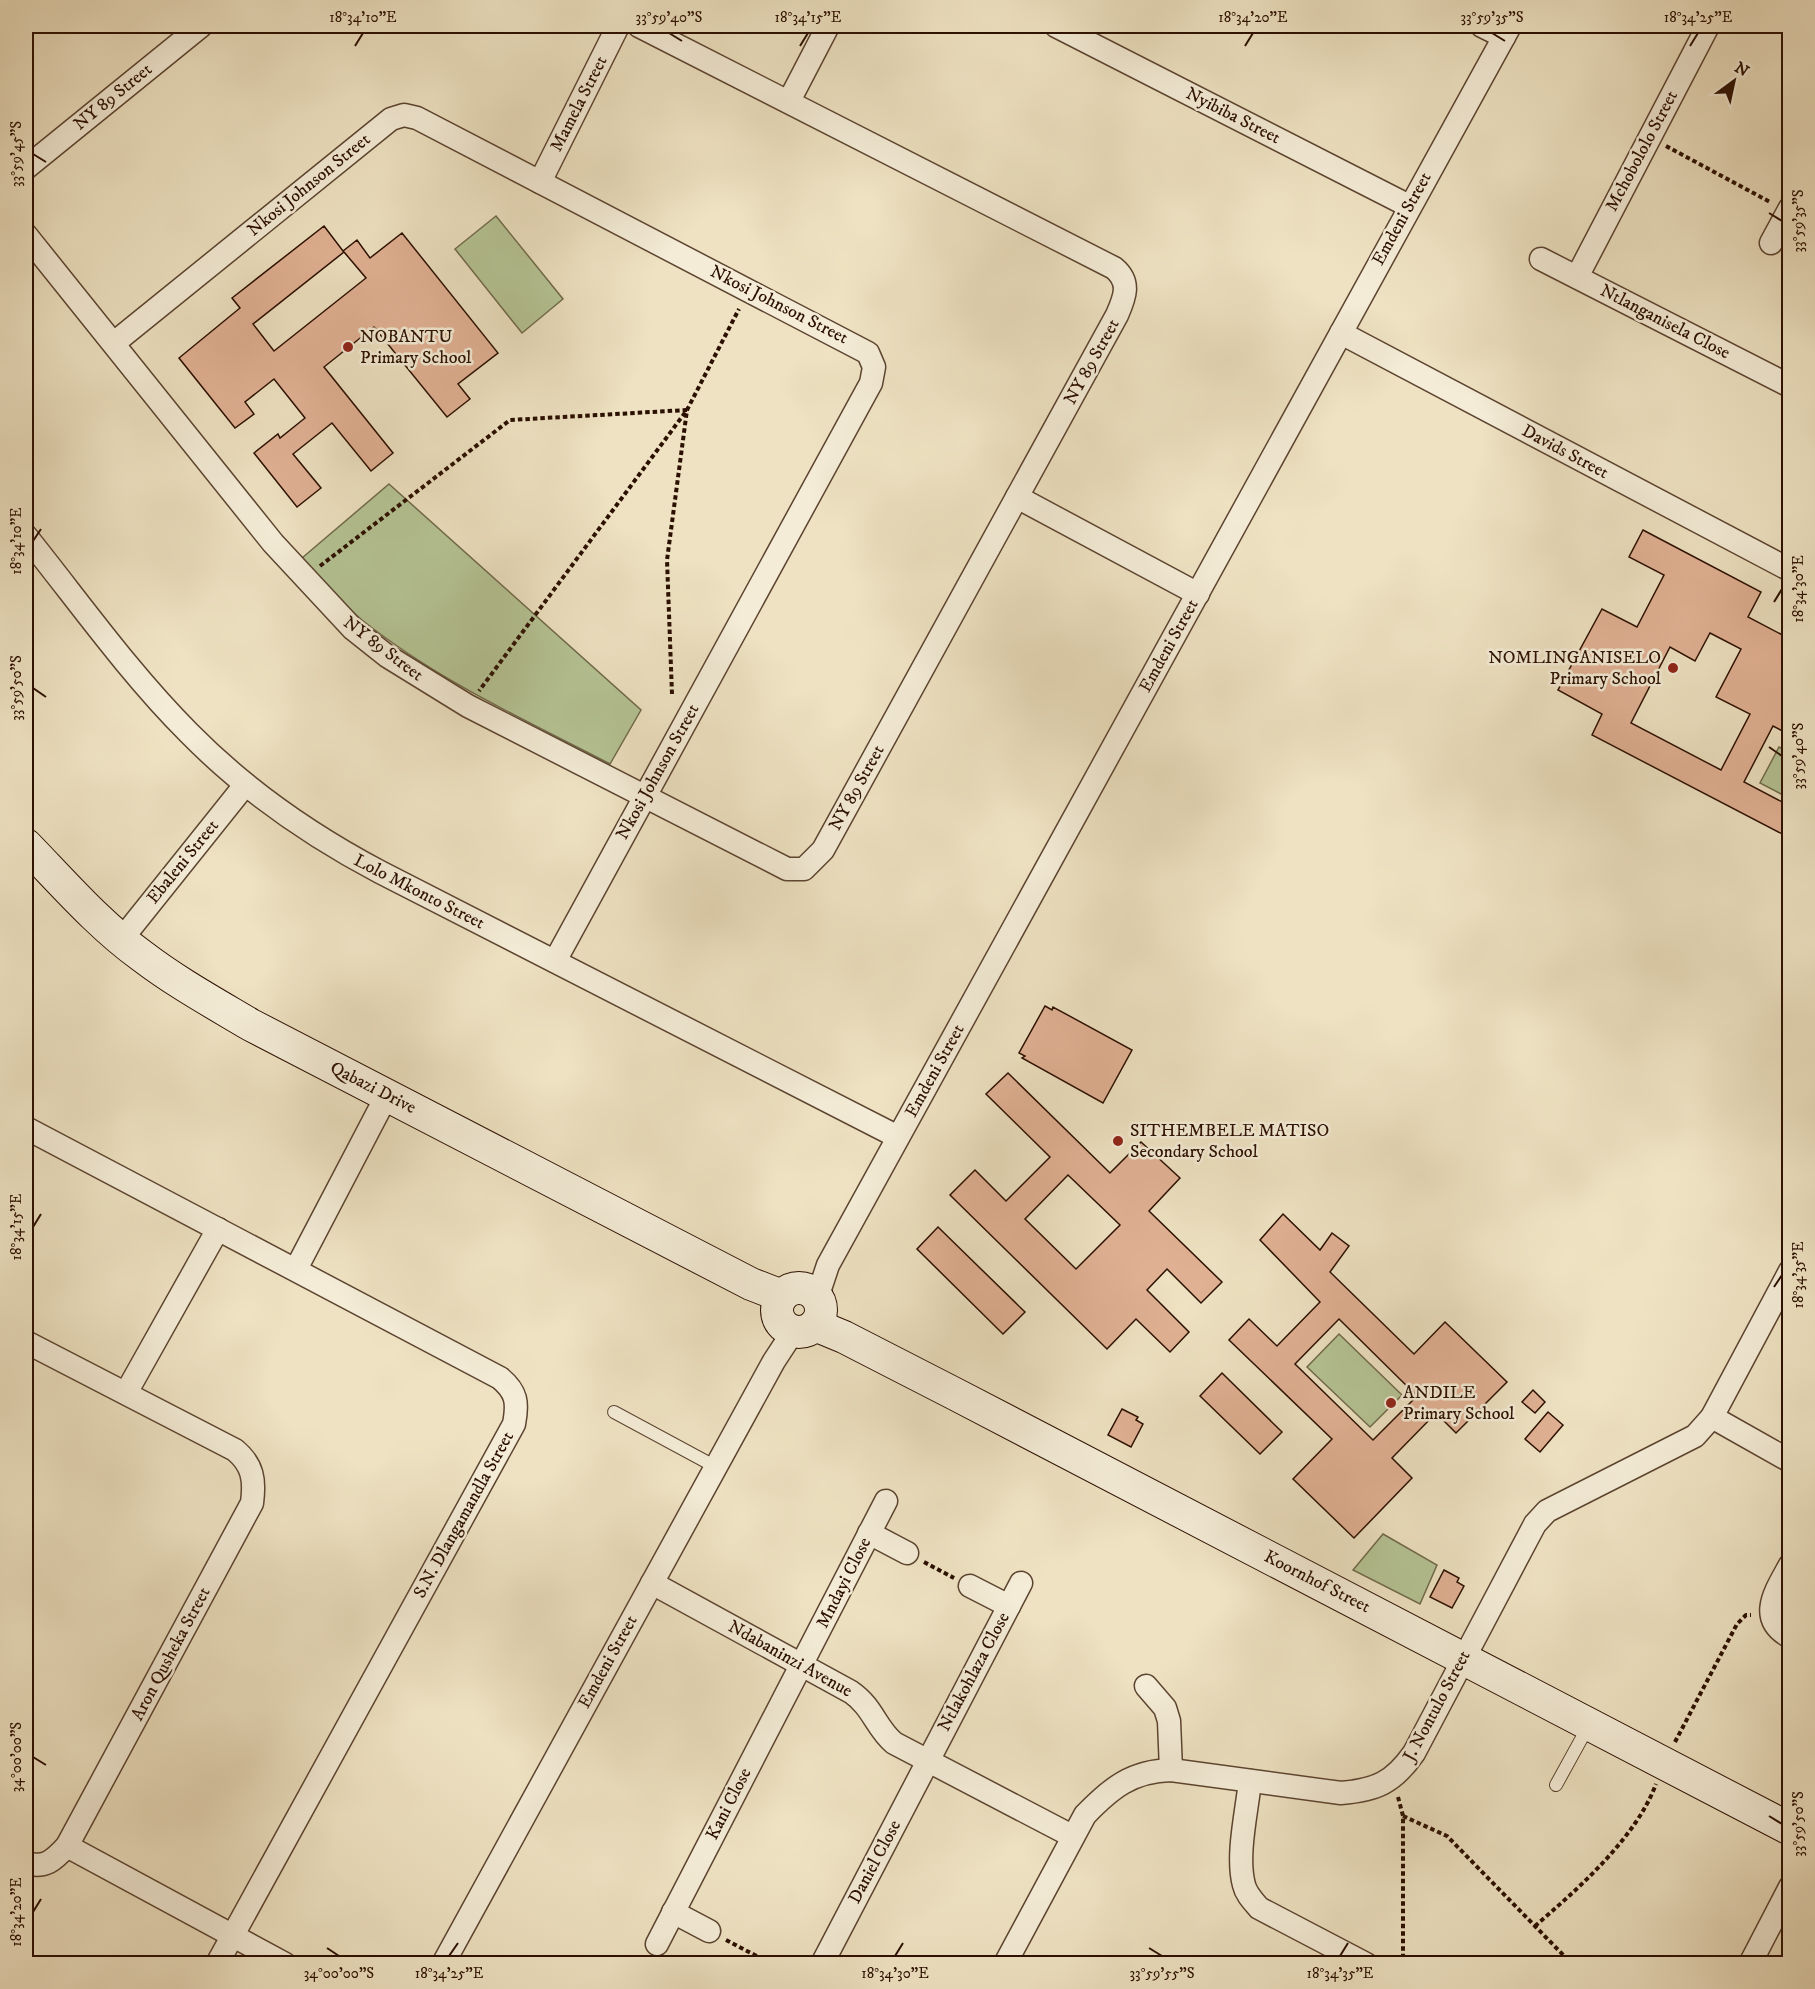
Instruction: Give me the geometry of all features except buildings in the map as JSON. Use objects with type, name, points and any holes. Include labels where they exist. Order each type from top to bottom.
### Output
[{"type":"street","name":"NY 89 Street","points":[[26,168],[201,26]]},
{"type":"street","name":"Mamela Street","points":[[540,182],[618,26]]},
{"type":"street","name":"NY 89 Street","points":[[26,234],[273,543],[339,617],[370,643],[468,706],[788,869],[804,869],[823,850],[1117,315],[1126,295],[1123,278],[1114,267],[639,26]]},
{"type":"street","points":[[789,101],[828,26]]},
{"type":"street","name":"Nyibiba Street","points":[[1056,26],[1409,206]]},
{"type":"street","points":[[1482,26],[1507,31]]},
{"type":"street","name":"Mchobololo Street","points":[[1577,277],[1708,26]]},
{"type":"street","name":"Emdeni Street","points":[[443,1964],[774,1361],[799,1311],[828,1265],[1507,31]]},
{"type":"street","name":"Nkosi Johnson Street","points":[[114,342],[397,116],[417,118],[862,348],[872,359],[874,375],[555,961]]},
{"type":"street","points":[[1771,243],[1789,210]]},
{"type":"street","name":"Ntlanganisela Close","points":[[1541,259],[1790,386]]},
{"type":"street","name":"Davids Street","points":[[1341,333],[1790,570]]},
{"type":"street","points":[[1017,497],[1198,594]]},
{"type":"street","name":"Lolo Mkonto Street","points":[[26,536],[162,705],[188,733],[245,785],[297,823],[352,857],[898,1137]]},
{"type":"street","name":"Ebaleni Street","points":[[121,940],[245,785]]},
{"type":"street","name":"Qabazi Drive","points":[[26,845],[121,940],[172,977],[233,1014],[799,1311]]},
{"type":"street","points":[[296,1269],[387,1095]]},
{"type":"street","name":"S.N. Dlangamandla Street","points":[[26,1128],[500,1378],[510,1387],[516,1397],[517,1409],[514,1424],[217,1964]]},
{"type":"street","points":[[126,1393],[218,1228]]},
{"type":"street","name":"J. Nontulo Street","points":[[1013,1961],[1072,1836],[1085,1815],[1099,1800],[1133,1775],[1171,1770],[1341,1793],[1366,1791],[1392,1779],[1414,1753],[1527,1535],[1547,1511],[1695,1436],[1712,1417],[1788,1278]]},
{"type":"street","name":"Koornhof Street","points":[[799,1311],[844,1337],[1790,1829]]},
{"type":"street","name":"Aron Qusheka Street","points":[[26,1342],[235,1450],[249,1465],[255,1481],[252,1503],[67,1846]]},
{"type":"street","points":[[1712,1417],[1790,1461]]},
{"type":"street","name":"Mndayi Close","points":[[801,1665],[886,1501]]},
{"type":"street","points":[[869,1533],[907,1553]]},
{"type":"street","points":[[1790,1565],[1774,1594],[1770,1616],[1774,1625],[1790,1637]]},
{"type":"street","name":"Ntlakohlaza Close","points":[[927,1761],[1021,1582]]},
{"type":"street","name":"Ndabaninzi Avenue","points":[[652,1583],[865,1701],[889,1739],[1072,1836]]},
{"type":"street","points":[[970,1586],[1009,1606]]},
{"type":"street","name":"Kani Close","points":[[657,1944],[801,1665]]},
{"type":"street","points":[[1146,1686],[1165,1708],[1169,1721],[1171,1770]]},
{"type":"street","name":"Daniel Close","points":[[822,1964],[927,1761]]},
{"type":"street","points":[[1250,1781],[1241,1867],[1244,1887],[1250,1897],[1259,1908],[1366,1964]]},
{"type":"street","points":[[26,1863],[44,1865],[55,1859],[67,1846],[285,1964]]},
{"type":"street","points":[[1750,1964],[1790,1887]]},
{"type":"street","points":[[673,1912],[710,1931]]},
{"type":"lane","points":[[614,1412],[716,1467]]},
{"type":"lane","points":[[1556,1785],[1589,1724]]},
{"type":"path","points":[[1649,138],[1789,210]]},
{"type":"path","points":[[468,706],[687,410],[749,290]]},
{"type":"path","points":[[304,578],[510,420],[687,410]]},
{"type":"path","points":[[672,694],[667,560],[687,410]]},
{"type":"path","points":[[907,1553],[970,1586]]},
{"type":"path","points":[[1535,1926],[1591,1878],[1650,1801],[1665,1762],[1737,1624],[1746,1615],[1770,1616]]},
{"type":"path","points":[[1392,1779],[1403,1816],[1403,1964]]},
{"type":"path","points":[[1403,1816],[1447,1836],[1572,1964]]},
{"type":"path","points":[[710,1931],[772,1964]]},
{"type":"green space","points":[[496,216],[563,299],[522,333],[455,249]]},
{"type":"green space","points":[[389,484],[641,710],[610,764],[482,698],[420,662],[354,613],[302,558]]},
{"type":"green space","points":[[1779,747],[1789,752],[1789,798],[1760,783]]},
{"type":"green space","points":[[1339,1334],[1402,1395],[1370,1427],[1307,1367]]},
{"type":"green space","points":[[1383,1534],[1437,1565],[1420,1604],[1353,1570]]},
{"type":"place","name":"NOBANTU Primary School","points":[[348,347]]},
{"type":"place","name":"NOMLINGANISELO Primary School","points":[[1673,668]]},
{"type":"place","name":"SITHEMBELE MATISO Secondary School","points":[[1118,1141]]},
{"type":"place","name":"ANDILE Primary School","points":[[1391,1403]]}]
